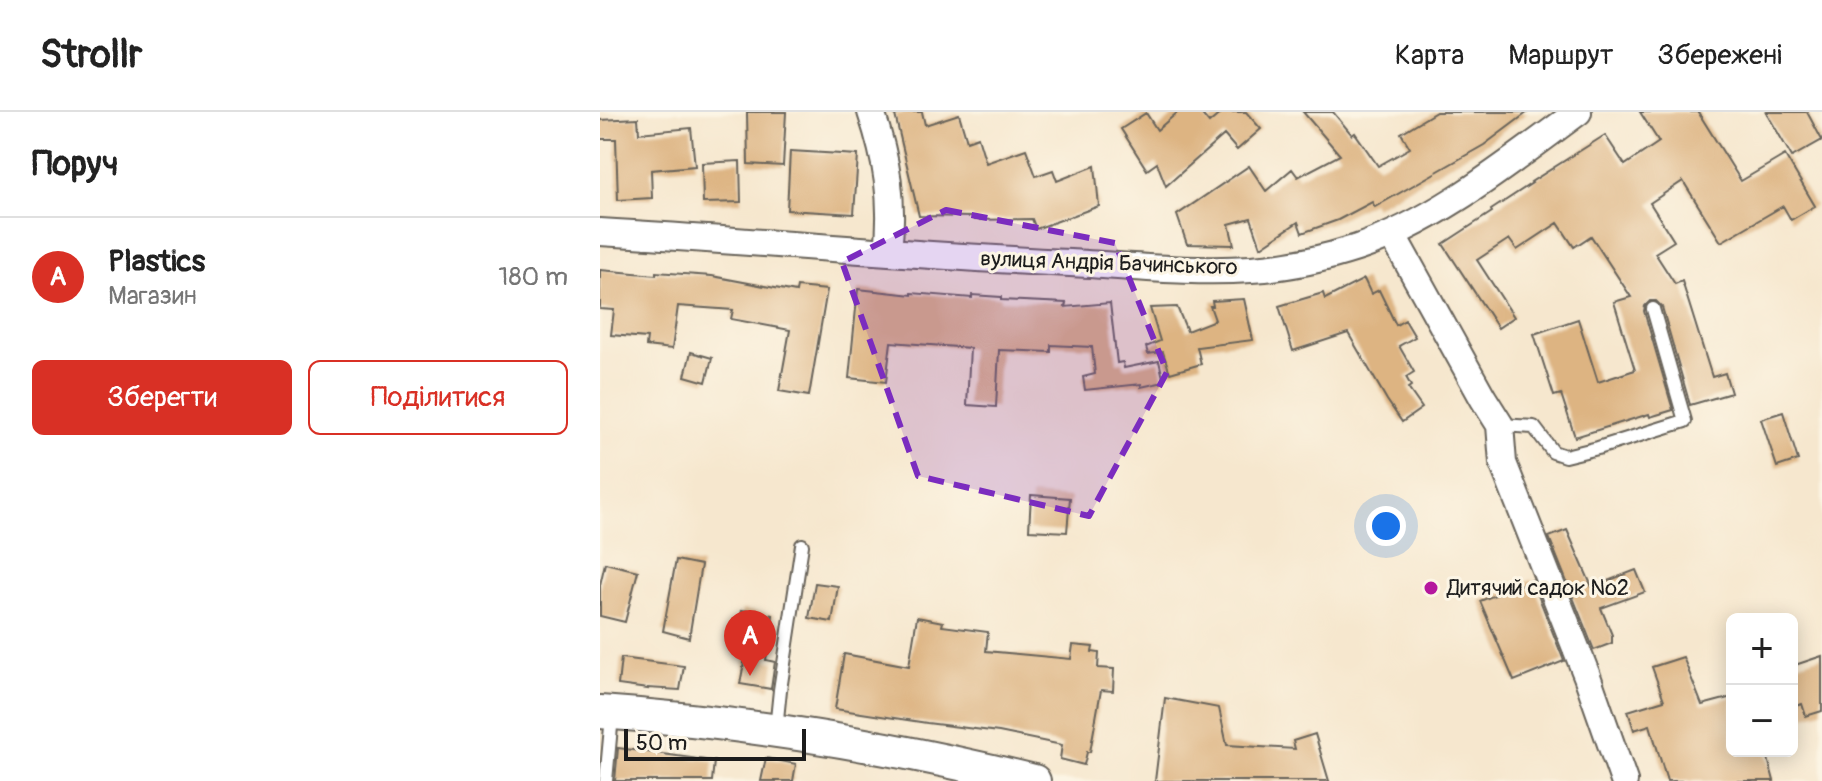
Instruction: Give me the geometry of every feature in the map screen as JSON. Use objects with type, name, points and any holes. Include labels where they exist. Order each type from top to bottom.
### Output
[{"type":"street","points":[[871,112],[883,147],[889,185],[892,222],[888,251]]},
{"type":"street","name":"вулиця Андрія Бачинського","points":[[600,232],[1040,262],[1250,269],[1320,258],[1392,234],[1447,204],[1578,112]]},
{"type":"street","points":[[1392,234],[1500,425],[1503,463],[1587,676],[1624,781]]},
{"type":"street","points":[[606,712],[776,729],[950,761],[1034,781]]},
{"type":"lane","points":[[1500,425],[1534,427],[1553,452],[1565,456],[1685,421],[1653,309]]},
{"type":"lane","points":[[776,729],[802,545]]},
{"type":"lane","points":[[606,712],[606,781]]},
{"type":"highlighted area","points":[[946,210],[1115,243],[1167,372],[1089,516],[918,476],[842,262]]},
{"type":"building","points":[[747,112],[786,112],[783,166],[748,164]]},
{"type":"building","points":[[922,112],[925,125],[959,114],[967,141],[978,137],[986,163],[1026,149],[1036,176],[1053,170],[1057,181],[1095,166],[1099,206],[1036,229],[1032,219],[974,220],[973,217],[919,216],[895,115]]},
{"type":"building","points":[[1178,112],[1200,112],[1209,123],[1222,112],[1246,112],[1261,129],[1237,150],[1224,135],[1166,186],[1157,163],[1147,170],[1121,129],[1146,113],[1157,130]]},
{"type":"building","points":[[1303,112],[1333,112],[1352,135],[1355,133],[1378,166],[1410,148],[1401,133],[1436,112],[1528,112],[1484,145],[1375,207],[1372,202],[1338,220],[1302,233],[1298,222],[1261,247],[1251,218],[1229,224],[1234,245],[1187,244],[1177,215],[1249,166],[1266,191],[1292,169],[1298,177],[1340,155]]},
{"type":"building","points":[[1640,112],[1698,112],[1741,181],[1785,155],[1815,206],[1791,220],[1783,206],[1721,242],[1683,181],[1650,203],[1674,241],[1655,253],[1675,284],[1682,281],[1712,377],[1725,373],[1731,393],[1690,405],[1662,307],[1656,301],[1650,301],[1644,311],[1673,410],[1650,417],[1649,414],[1575,437],[1561,394],[1554,396],[1534,334],[1578,319],[1598,382],[1635,370],[1614,302],[1631,297],[1591,236],[1574,247],[1558,223],[1517,250],[1509,239],[1477,260],[1514,317],[1498,328],[1443,244],[1605,135],[1625,165],[1659,142]]},
{"type":"building","points":[[1766,112],[1807,112],[1822,140],[1792,157]]},
{"type":"building","points":[[638,118],[639,133],[691,128],[695,166],[651,170],[652,198],[618,200],[616,139],[600,139],[600,120]]},
{"type":"building","points":[[790,151],[858,155],[854,214],[787,210]]},
{"type":"building","points":[[740,161],[741,202],[703,203],[702,163]]},
{"type":"building","points":[[600,270],[712,276],[796,292],[797,287],[827,290],[809,396],[779,391],[790,330],[731,319],[733,310],[678,306],[672,349],[646,346],[647,338],[611,335],[614,310],[600,309]]},
{"type":"building","points":[[1364,279],[1371,294],[1379,290],[1396,325],[1405,320],[1415,337],[1399,346],[1414,372],[1406,377],[1411,386],[1408,388],[1422,408],[1402,422],[1348,333],[1293,351],[1279,306],[1323,293],[1325,299]]},
{"type":"building","points":[[858,289],[912,295],[1001,297],[1001,300],[1066,303],[1065,307],[1110,303],[1117,363],[1123,362],[1124,368],[1159,361],[1164,382],[1141,387],[1141,384],[1085,390],[1083,377],[1095,374],[1092,347],[1051,345],[1051,352],[999,350],[996,407],[967,405],[970,348],[891,342],[886,382],[849,378]]},
{"type":"building","points":[[1244,299],[1253,340],[1197,347],[1201,364],[1170,373],[1163,352],[1148,354],[1146,347],[1160,341],[1150,308],[1177,307],[1187,331],[1215,320],[1210,306],[1213,306],[1212,301]]},
{"type":"building","points":[[691,352],[712,358],[706,382],[685,376]]},
{"type":"building","points":[[1783,412],[1798,460],[1777,467],[1761,419]]},
{"type":"building","points":[[1031,495],[1070,498],[1067,532],[1029,530]]},
{"type":"building","points":[[1567,530],[1592,587],[1636,570],[1645,592],[1601,608],[1612,643],[1594,650],[1549,537]]},
{"type":"building","points":[[676,560],[701,565],[689,638],[663,631]]},
{"type":"building","points":[[605,563],[638,571],[625,622],[600,616],[600,585]]},
{"type":"building","points":[[1532,580],[1564,661],[1514,681],[1480,601]]},
{"type":"building","points":[[815,583],[838,586],[832,622],[809,618]]},
{"type":"building","points":[[742,610],[773,615],[766,660],[775,662],[771,689],[740,684],[746,652],[736,650]]},
{"type":"building","points":[[917,617],[943,622],[942,626],[988,632],[986,651],[1071,659],[1073,645],[1093,647],[1092,652],[1099,653],[1098,668],[1114,669],[1113,691],[1101,690],[1090,752],[1087,752],[1084,765],[1060,759],[1062,745],[999,732],[835,709],[844,654],[909,666]]},
{"type":"building","points":[[1822,656],[1822,711],[1806,716],[1802,704],[1798,705],[1798,664]]},
{"type":"building","points":[[1683,657],[1702,705],[1726,699],[1726,757],[1768,757],[1774,781],[1667,781],[1650,725],[1634,730],[1628,711],[1664,700],[1652,667]]},
{"type":"building","points":[[621,658],[684,666],[680,690],[618,685]]},
{"type":"building","points":[[1165,698],[1219,708],[1227,745],[1295,749],[1293,741],[1315,734],[1329,781],[1155,781]]},
{"type":"building","points":[[618,748],[714,761],[712,781],[615,781]]},
{"type":"building","points":[[766,758],[796,764],[793,781],[761,781]]},
{"type":"place","name":"Дитячий садок №2","points":[[1431,588]]},
{"type":"place","name":"Plastics","points":[[750,676]]}]
